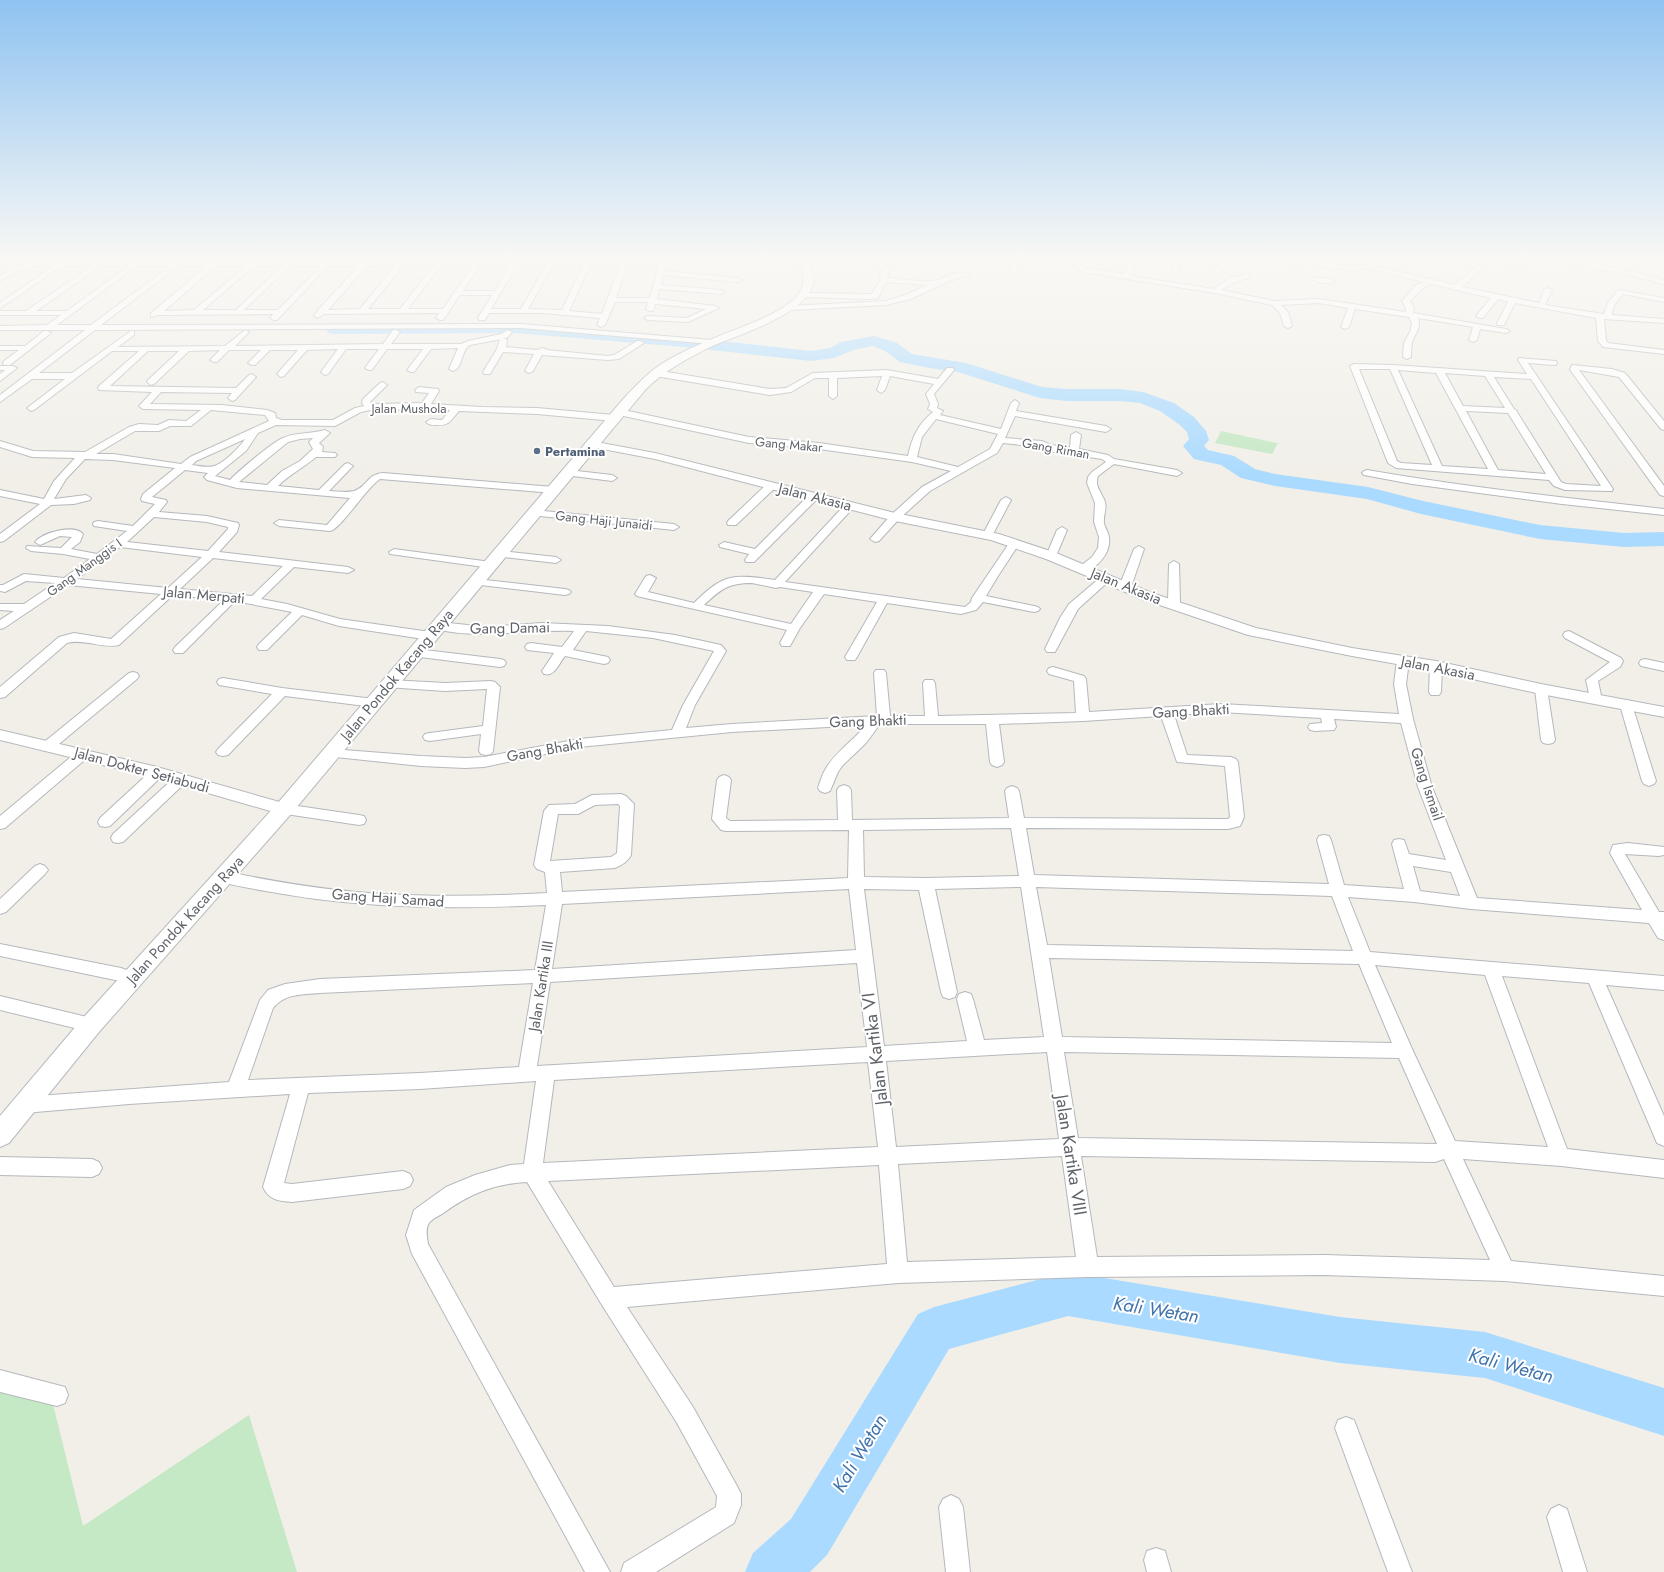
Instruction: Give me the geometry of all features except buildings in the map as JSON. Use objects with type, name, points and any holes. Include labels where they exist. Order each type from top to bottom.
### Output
[{"type":"main road","name":"Jalan Pondok Kacang Raya","points":[[0,1135],[91,1025],[284,809],[554,490],[591,444],[655,373],[706,345],[737,331]]},
{"type":"street","points":[[0,334],[32,331]]},
{"type":"street","points":[[4,365],[47,331]]},
{"type":"street","points":[[0,399],[90,331]]},
{"type":"street","points":[[110,331],[131,333],[396,332],[506,334],[597,331]]},
{"type":"street","points":[[582,331],[599,333],[624,331]]},
{"type":"street","points":[[501,349],[541,351],[611,358],[626,352],[643,331]]},
{"type":"street","points":[[650,331],[706,345]]},
{"type":"street","points":[[650,331],[706,345]]},
{"type":"street","points":[[1407,358],[1408,343],[1414,331]]},
{"type":"street","points":[[1473,340],[1475,331]]},
{"type":"street","points":[[1603,331],[1603,343],[1664,352]]},
{"type":"street","points":[[214,360],[245,332]]},
{"type":"street","points":[[369,368],[396,332]]},
{"type":"street","points":[[31,408],[131,333]]},
{"type":"street","points":[[109,349],[463,346],[468,343],[506,334]]},
{"type":"street","points":[[486,372],[501,349],[506,334]]},
{"type":"street","points":[[453,369],[463,346]]},
{"type":"street","points":[[325,372],[344,347]]},
{"type":"street","points":[[411,370],[428,347]]},
{"type":"street","points":[[0,348],[27,348]]},
{"type":"street","points":[[147,348],[102,388],[238,391]]},
{"type":"street","points":[[151,382],[187,348]]},
{"type":"street","points":[[252,363],[268,348]]},
{"type":"street","points":[[281,374],[304,348]]},
{"type":"street","points":[[529,371],[541,351]]},
{"type":"street","points":[[1488,374],[1557,484],[1565,486],[1608,489],[1522,360],[1553,363]]},
{"type":"street","points":[[0,378],[13,368],[4,365]]},
{"type":"street","points":[[1534,376],[1354,366],[1390,459],[1393,463],[1399,466],[1552,477]]},
{"type":"street","points":[[1393,367],[1438,468]]},
{"type":"street","points":[[1663,425],[1622,375],[1618,373],[1575,367],[1574,370],[1664,493]]},
{"type":"street","points":[[912,458],[918,437],[925,425],[939,411],[932,409],[934,404],[930,394],[950,370]]},
{"type":"street","points":[[1439,370],[1495,473]]},
{"type":"street","points":[[655,373],[770,392],[788,390],[813,376],[887,374],[940,382]]},
{"type":"street","points":[[881,390],[887,374]]},
{"type":"street","points":[[833,375],[833,396]]},
{"type":"street","points":[[31,376],[73,376]]},
{"type":"street","points":[[222,408],[237,395],[238,391],[252,376]]},
{"type":"street","points":[[370,406],[366,404],[366,401],[383,385]]},
{"type":"street","points":[[158,390],[143,405],[144,406],[208,409],[222,408],[267,413],[272,414],[271,418],[275,422],[200,455],[182,466]]},
{"type":"street","points":[[419,390],[436,391],[425,406]]},
{"type":"street","points":[[875,539],[895,517],[926,489],[994,451],[1015,403]]},
{"type":"street","name":"Jalan Mushola","points":[[275,422],[293,424],[335,423],[346,416],[370,406],[425,406],[482,410],[617,415]]},
{"type":"street","points":[[432,422],[444,423],[457,408]]},
{"type":"street","points":[[1460,408],[1513,412]]},
{"type":"street","points":[[3,535],[48,503],[51,494],[75,463],[86,455],[132,429],[139,427],[159,428],[169,423],[188,424],[208,409]]},
{"type":"street","points":[[1011,413],[1106,429]]},
{"type":"street","name":"Gang Makar","points":[[617,415],[749,440],[819,446],[912,458],[959,470]]},
{"type":"street","name":"Gang Riman","points":[[933,416],[1001,436],[1042,444],[1049,448],[1074,450],[1105,458],[1110,461],[1177,473]]},
{"type":"street","points":[[270,488],[285,473],[304,463],[318,450],[318,447],[314,442],[335,423]]},
{"type":"street","points":[[255,431],[243,449],[218,469],[209,477],[210,478],[233,484],[321,493],[346,495],[360,492]]},
{"type":"street","points":[[233,484],[234,481],[285,440],[300,436],[322,435]]},
{"type":"street","points":[[1074,450],[1076,435]]},
{"type":"street","points":[[0,444],[32,454],[113,457],[207,470],[218,469]]},
{"type":"street","name":"Jalan Akasia","points":[[591,444],[655,456],[814,496],[840,504],[987,536],[1051,556],[1172,605],[1253,632],[1436,666],[1541,689],[1664,712]]},
{"type":"street","points":[[313,454],[332,455]]},
{"type":"street","points":[[1084,569],[1098,559],[1102,549],[1104,536],[1099,523],[1100,505],[1093,491],[1092,480],[1095,474],[1108,465],[1110,461]]},
{"type":"street","name":"Gang Manggis I","points":[[0,625],[100,558],[153,514],[162,501],[148,500],[146,498],[182,466]]},
{"type":"street","points":[[321,493],[348,466]]},
{"type":"street","points":[[568,473],[612,478]]},
{"type":"street","points":[[1367,473],[1412,481],[1532,497],[1664,512]]},
{"type":"street","points":[[1520,475],[1532,497]]},
{"type":"street","points":[[279,523],[330,528],[360,492],[366,488],[374,478],[383,476],[554,490]]},
{"type":"street","points":[[732,523],[771,486]]},
{"type":"street","points":[[0,493],[48,503],[70,502],[86,498]]},
{"type":"street","points":[[724,545],[754,557],[814,496]]},
{"type":"street","points":[[987,536],[1006,500]]},
{"type":"street","points":[[776,584],[847,509],[840,504]]},
{"type":"street","name":"Gang Haji Junaidi","points":[[534,513],[674,527]]},
{"type":"street","points":[[0,694],[63,640],[74,637],[111,643],[115,642],[211,554],[233,530],[234,526],[230,523],[153,514]]},
{"type":"street","points":[[98,524],[135,529]]},
{"type":"street","points":[[1051,556],[1062,530]]},
{"type":"street","points":[[40,542],[58,533],[78,534],[76,540],[63,551]]},
{"type":"street","points":[[118,544],[348,570]]},
{"type":"street","points":[[696,607],[716,588],[724,582],[733,579],[752,580],[966,611],[972,608],[1014,544]]},
{"type":"street","points":[[31,548],[63,551],[100,558]]},
{"type":"street","points":[[1125,587],[1140,550]]},
{"type":"street","points":[[394,552],[495,559],[556,560]]},
{"type":"street","points":[[254,600],[291,564]]},
{"type":"street","points":[[1172,605],[1174,602],[1174,564]]},
{"type":"street","name":"Jalan Merpati","points":[[0,588],[5,588],[24,577],[233,597],[287,607],[299,612],[339,622],[434,631]]},
{"type":"street","points":[[634,604],[650,578]]},
{"type":"street","points":[[1051,649],[1059,638],[1066,618],[1078,602],[1105,579]]},
{"type":"street","points":[[476,582],[565,592]]},
{"type":"street","points":[[786,643],[794,628],[820,591]]},
{"type":"street","points":[[641,594],[794,628]]},
{"type":"street","points":[[180,650],[233,597]]},
{"type":"street","points":[[978,598],[1034,609]]},
{"type":"street","points":[[851,657],[884,599]]},
{"type":"street","points":[[0,607],[27,608]]},
{"type":"street","points":[[263,647],[299,612]]},
{"type":"street","name":"Gang Damai","points":[[434,631],[487,631],[542,627],[582,628],[642,634],[682,640],[717,648],[720,651],[689,704],[677,733]]},
{"type":"street","points":[[548,671],[560,654],[566,651],[582,628]]},
{"type":"street","points":[[1569,635],[1617,661],[1616,664],[1592,680],[1596,700]]},
{"type":"street","points":[[531,647],[566,651],[571,654],[604,660]]},
{"type":"street","points":[[416,653],[500,663]]},
{"type":"street","name":"Gang Ismail","points":[[1403,661],[1400,684],[1406,719],[1425,787],[1471,903]]},
{"type":"street","points":[[1645,663],[1664,667]]},
{"type":"street","points":[[1435,692],[1436,666]]},
{"type":"street","points":[[1053,671],[1080,679],[1083,717]]},
{"type":"street","points":[[825,788],[831,771],[836,763],[880,720],[880,673]]},
{"type":"street","points":[[48,746],[133,676]]},
{"type":"street","points":[[223,682],[282,692],[374,702]]},
{"type":"street","points":[[929,683],[932,719]]},
{"type":"street","points":[[390,684],[445,687],[491,685],[494,688],[486,751]]},
{"type":"street","points":[[1541,689],[1548,740]]},
{"type":"street","points":[[223,752],[282,692]]},
{"type":"street","points":[[1626,705],[1649,781]]},
{"type":"street","name":"Gang Bhakti","points":[[331,753],[421,762],[465,763],[484,762],[579,743],[739,727],[880,720],[992,720],[1083,717],[1221,708],[1406,719]]},
{"type":"street","points":[[724,780],[719,819],[726,826],[1018,823],[1228,824],[1235,822],[1237,817],[1231,762],[1182,759],[1167,712]]},
{"type":"street","points":[[1315,727],[1329,727],[1327,714]]},
{"type":"street","points":[[992,720],[997,762]]},
{"type":"street","points":[[430,737],[489,729]]},
{"type":"street","name":"Jalan Dokter Setiabudi","points":[[0,735],[157,773],[284,809]]},
{"type":"street","points":[[0,824],[83,754]]},
{"type":"street","points":[[105,822],[157,773]]},
{"type":"street","points":[[118,838],[180,779]]},
{"type":"street","name":"Jalan Kartika VI","points":[[844,790],[850,825],[888,1155],[898,1273]]},
{"type":"street","name":"Jalan Kartika VIII","points":[[1012,791],[1040,951],[1053,1044],[1071,1146],[1088,1267]]},
{"type":"street","points":[[621,799],[625,801],[627,804],[624,855],[621,859],[615,862],[552,866],[546,867],[542,865],[552,811],[554,809],[578,809],[592,800],[621,799]]},
{"type":"street","points":[[284,809],[359,820]]},
{"type":"street","points":[[1324,840],[1338,890],[1364,958],[1404,1051],[1505,1271]]},
{"type":"street","points":[[1399,844],[1414,896]]},
{"type":"street","points":[[1659,851],[1628,848],[1618,849],[1617,854],[1659,918],[1664,934]]},
{"type":"street","points":[[1404,859],[1456,867]]},
{"type":"street","name":"Jalan Kartika III","points":[[527,1074],[555,898],[552,866]]},
{"type":"street","points":[[0,908],[40,870]]},
{"type":"street","name":"Gang Haji Samad","points":[[223,877],[286,889],[404,901],[482,902],[856,883],[926,884],[1028,881],[1338,890],[1414,896],[1471,903],[1659,918]]},
{"type":"street","points":[[926,884],[957,996],[977,1048]]},
{"type":"street","points":[[0,950],[121,975],[132,979]]},
{"type":"street","points":[[1040,951],[1364,958],[1664,984]]},
{"type":"street","points":[[235,1090],[266,1005],[274,995],[291,989],[320,986],[542,976],[864,956]]},
{"type":"street","points":[[1490,969],[1561,1157]]},
{"type":"street","points":[[1595,978],[1664,1137]]},
{"type":"street","points":[[0,1004],[91,1025]]},
{"type":"street","points":[[24,1105],[129,1096],[302,1085],[420,1081],[876,1053],[1053,1044],[1404,1051]]},
{"type":"street","points":[[546,1073],[532,1173],[609,1298],[686,1414],[729,1494],[730,1505],[726,1515],[633,1572]]},
{"type":"street","points":[[302,1085],[273,1187],[280,1192],[292,1193],[403,1180]]},
{"type":"street","points":[[598,1572],[419,1247],[416,1235],[422,1217],[453,1194],[482,1181],[510,1174],[1071,1146],[1436,1154],[1450,1149],[1561,1157],[1664,1169]]},
{"type":"street","points":[[0,1166],[92,1168]]},
{"type":"street","points":[[609,1298],[898,1273],[1088,1267],[1324,1265],[1505,1271],[1664,1286]]},
{"type":"street","points":[[0,1381],[57,1395]]},
{"type":"street","points":[[1346,1428],[1400,1572]]},
{"type":"street","points":[[951,1507],[958,1572]]},
{"type":"street","points":[[1559,1517],[1575,1572]]},
{"type":"green space","points":[[1221,431],[1278,443],[1272,454],[1215,443]]},
{"type":"green space","points":[[0,1386],[51,1396],[83,1526],[249,1415],[297,1572],[0,1572]]},
{"type":"waterway","points":[[556,331],[684,342],[811,356],[834,353],[847,346],[874,341],[891,347],[906,358],[960,367],[1040,392],[1066,395],[1120,395],[1143,398],[1167,407],[1187,421],[1196,431],[1199,440],[1193,446],[1201,455],[1227,460],[1248,474],[1275,480],[1368,493],[1421,507],[1540,532],[1624,540],[1664,539]]},
{"type":"waterway","name":"Kali Wetan","points":[[772,1572],[809,1537],[934,1330],[1068,1294],[1340,1340],[1485,1355],[1664,1412]]},
{"type":"place","name":"Pertamina","points":[[537,451]]}]
